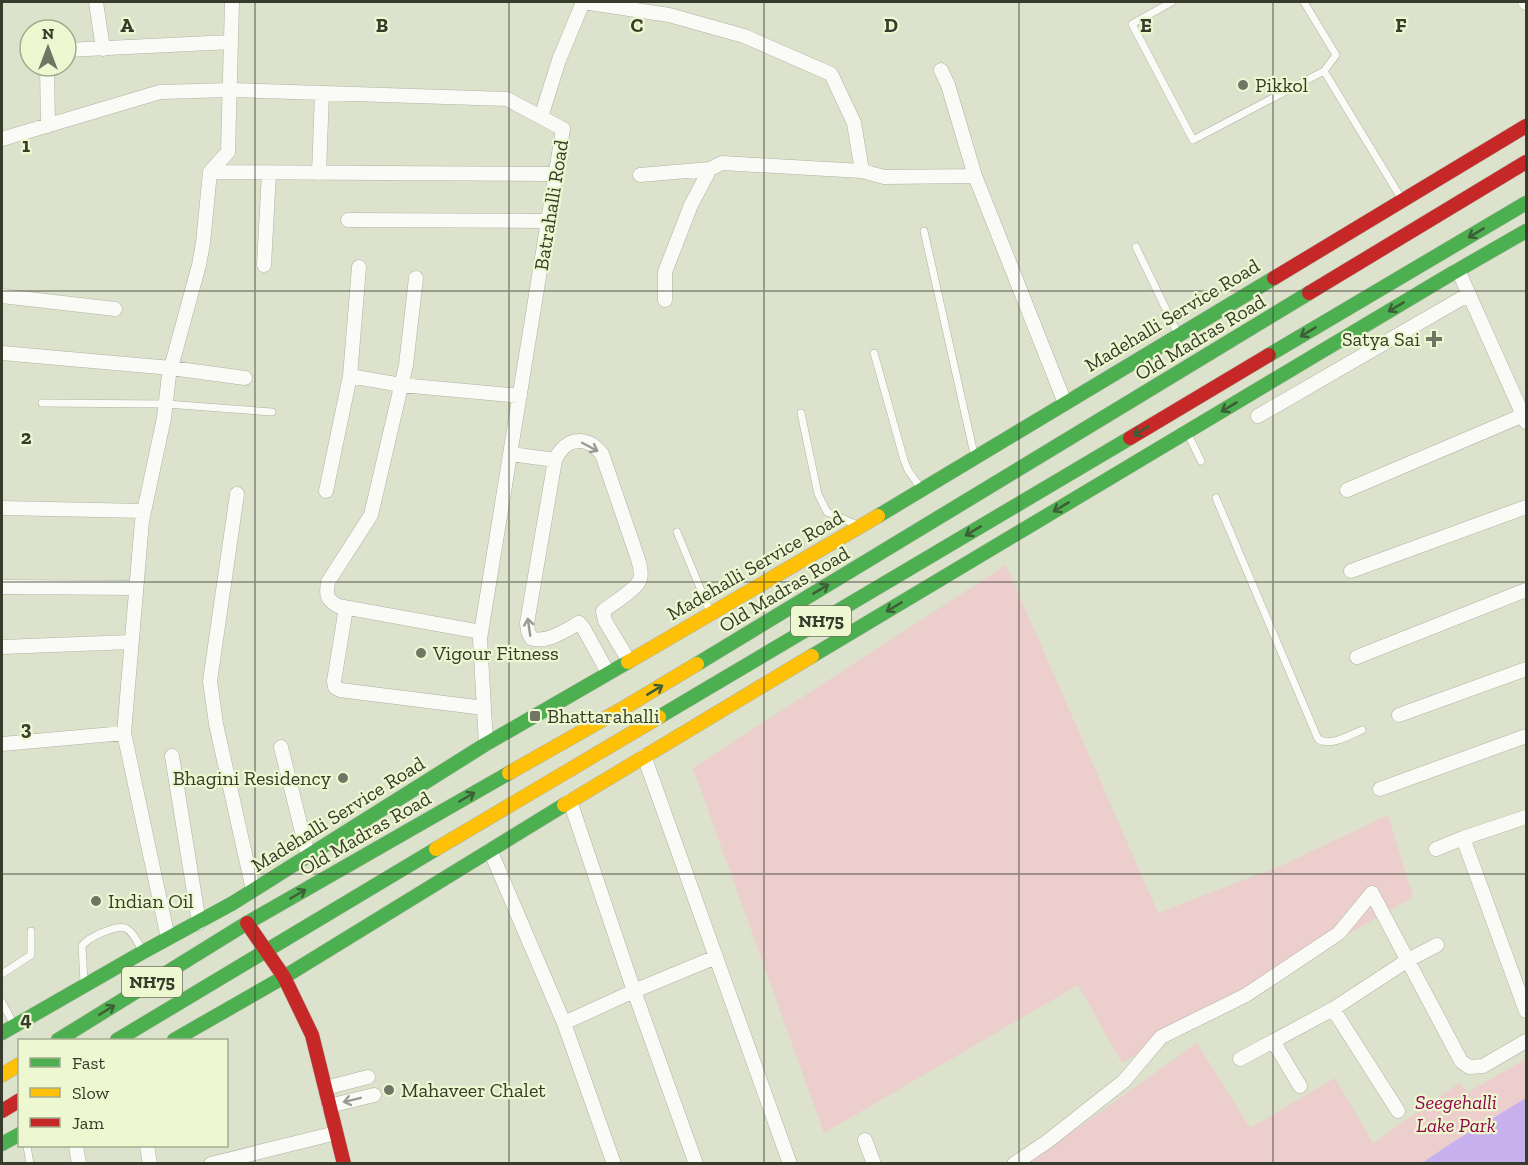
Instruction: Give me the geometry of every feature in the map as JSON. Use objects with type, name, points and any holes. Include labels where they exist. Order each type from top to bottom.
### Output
[{"type":"main road","name":"Madehalli Service Road","points":[[2,1033],[253,890],[486,744],[975,458],[1527,126]]},
{"type":"main road","name":"Old Madras Road","points":[[61,1039],[247,923],[627,706],[1527,162]]},
{"type":"main road","name":"NH75","points":[[120,1039],[1527,203]]},
{"type":"main road","points":[[177,1039],[284,977],[644,756],[1527,231]]},
{"type":"main road","points":[[247,923],[284,977],[312,1035],[344,1164]]},
{"type":"main road","points":[[2,1075],[18,1065]]},
{"type":"main road","points":[[2,1111],[18,1101]]},
{"type":"main road","points":[[2,1144],[18,1135]]},
{"type":"street","points":[[96,2],[103,49]]},
{"type":"street","points":[[168,938],[124,733],[142,521],[171,368],[199,265],[210,172],[228,152],[232,2]]},
{"type":"street","points":[[541,117],[559,60],[583,2],[669,15],[744,36],[831,74],[854,123],[862,171]]},
{"type":"street","points":[[78,50],[231,42]]},
{"type":"street","points":[[941,70],[948,84],[975,176],[1065,403]]},
{"type":"street","points":[[47,78],[48,126]]},
{"type":"street","name":"Batrahalli Road","points":[[2,140],[160,92],[230,90],[507,99],[563,129],[480,639],[486,744]]},
{"type":"street","points":[[319,173],[322,93]]},
{"type":"street","points":[[640,175],[710,169],[722,163],[862,171],[884,177],[975,176]]},
{"type":"street","points":[[665,300],[665,272],[691,205],[710,169]]},
{"type":"street","points":[[210,172],[556,174]]},
{"type":"street","points":[[264,265],[269,173]]},
{"type":"street","points":[[348,220],[548,221]]},
{"type":"street","points":[[326,491],[350,376],[359,267]]},
{"type":"street","points":[[1347,490],[1525,418],[1458,270]]},
{"type":"street","points":[[416,278],[406,365],[371,515],[328,582],[327,593],[330,601],[338,606],[481,632]]},
{"type":"street","points":[[1258,416],[1469,294]]},
{"type":"street","points":[[2,296],[116,309]]},
{"type":"street","points":[[2,353],[171,368],[245,378]]},
{"type":"street","points":[[350,376],[401,385],[520,396]]},
{"type":"street","points":[[577,441],[590,444],[602,454],[641,573],[639,583],[603,611],[546,639],[537,640],[531,638],[527,623],[555,460],[564,446],[577,441]]},
{"type":"street","points":[[511,454],[555,460]]},
{"type":"street","points":[[237,494],[210,681],[216,724],[253,890]]},
{"type":"street","points":[[1352,571],[1527,507]]},
{"type":"street","points":[[2,508],[144,511]]},
{"type":"street","points":[[2,587],[136,588]]},
{"type":"street","points":[[1358,657],[1527,590]]},
{"type":"street","points":[[346,608],[333,681],[339,690],[484,708]]},
{"type":"street","points":[[603,611],[605,621],[628,662]]},
{"type":"street","points":[[579,623],[608,674]]},
{"type":"street","points":[[2,647],[131,642]]},
{"type":"street","points":[[1400,715],[1527,669]]},
{"type":"street","points":[[2,744],[124,733]]},
{"type":"street","points":[[1380,789],[1527,736]]},
{"type":"street","points":[[281,747],[308,856]]},
{"type":"street","points":[[172,756],[199,922]]},
{"type":"street","points":[[644,756],[790,1164]]},
{"type":"street","points":[[570,801],[634,991],[696,1164]]},
{"type":"street","points":[[1436,849],[1527,817]]},
{"type":"street","points":[[1463,838],[1527,1011]]},
{"type":"street","points":[[490,850],[564,1023],[614,1164]]},
{"type":"street","points":[[1014,1164],[1048,1141],[1124,1081],[1161,1037],[1246,995],[1340,933],[1372,893],[1461,1061],[1469,1067],[1483,1066],[1527,1041]]},
{"type":"street","points":[[1240,1059],[1333,1009],[1408,960],[1437,945]]},
{"type":"street","points":[[564,1023],[716,957]]},
{"type":"street","points":[[1333,1009],[1398,1111]]},
{"type":"street","points":[[1273,1041],[1300,1086]]},
{"type":"street","points":[[325,1088],[368,1077]]},
{"type":"street","points":[[329,1106],[374,1095]]},
{"type":"street","points":[[211,1164],[336,1133]]},
{"type":"street","points":[[865,1140],[874,1164]]},
{"type":"street","points":[[76,1147],[79,1164]]},
{"type":"street","points":[[147,1147],[150,1164]]},
{"type":"lane","points":[[1172,2],[1132,24],[1193,140],[1324,71],[1336,55],[1304,2]]},
{"type":"lane","points":[[1324,71],[1402,200]]},
{"type":"lane","points":[[924,231],[975,458]]},
{"type":"lane","points":[[1136,247],[1178,335]]},
{"type":"lane","points":[[874,353],[904,460],[921,489]]},
{"type":"lane","points":[[42,404],[166,404],[272,412]]},
{"type":"lane","points":[[801,413],[818,494],[827,512],[860,526]]},
{"type":"lane","points":[[1187,432],[1201,461]]},
{"type":"lane","points":[[1216,498],[1318,739],[1331,742],[1362,730]]},
{"type":"lane","points":[[677,532],[711,614]]},
{"type":"lane","points":[[85,985],[82,946],[86,939],[117,926],[132,932],[143,952]]},
{"type":"lane","points":[[2,974],[31,955],[31,931]]},
{"type":"lane","points":[[2,1002],[14,1025]]},
{"type":"lane","points":[[27,1147],[30,1164]]},
{"type":"green space","points":[[1006,565],[1158,913],[1285,864],[1388,815],[1413,897],[1122,1063],[1078,985],[824,1133],[693,768]]},
{"type":"green space","name":"Seegehalli Lake Park","points":[[1197,1043],[1250,1128],[1335,1078],[1373,1143],[1459,1083],[1468,1092],[1526,1059],[1526,1098],[1422,1163],[1027,1164]]},
{"type":"shaded area","points":[[1526,1098],[1526,1163],[1422,1163],[1453,1142]]},
{"type":"traffic: fast","points":[[1269,355],[1526,203]]},
{"type":"traffic: fast","points":[[812,656],[1526,231]]},
{"type":"traffic: fast","points":[[878,516],[1274,278]]},
{"type":"traffic: fast","points":[[697,664],[1309,293]]},
{"type":"traffic: fast","points":[[659,717],[1130,438]]},
{"type":"traffic: fast","points":[[2,1033],[233,903],[486,744],[628,662]]},
{"type":"traffic: fast","points":[[60,1039],[247,923],[509,773]]},
{"type":"traffic: fast","points":[[176,1039],[284,977],[564,805]]},
{"type":"traffic: fast","points":[[119,1039],[436,849]]},
{"type":"traffic: fast","points":[[2,1144],[18,1135]]},
{"type":"traffic: slow","points":[[628,662],[878,516]]},
{"type":"traffic: slow","points":[[564,805],[812,656]]},
{"type":"traffic: slow","points":[[509,773],[697,664]]},
{"type":"traffic: slow","points":[[436,849],[659,717]]},
{"type":"traffic: slow","points":[[2,1075],[18,1065]]},
{"type":"traffic: jam","points":[[1274,278],[1526,126]]},
{"type":"traffic: jam","points":[[1309,293],[1526,162]]},
{"type":"traffic: jam","points":[[1130,438],[1269,355]]},
{"type":"traffic: jam","points":[[247,923],[284,977],[312,1035],[344,1164]]},
{"type":"traffic: jam","points":[[2,1111],[18,1101]]},
{"type":"place","name":"Pikkol","points":[[1243,85]]},
{"type":"place","name":"Satya Sai","points":[[1434,339]]},
{"type":"place","name":"Vigour Fitness","points":[[421,653]]},
{"type":"place","name":"Bhattarahalli","points":[[535,716]]},
{"type":"place","name":"Bhagini Residency","points":[[343,778]]},
{"type":"place","name":"Indian Oil","points":[[96,901]]},
{"type":"place","name":"Mahaveer Chalet","points":[[389,1090]]}]
